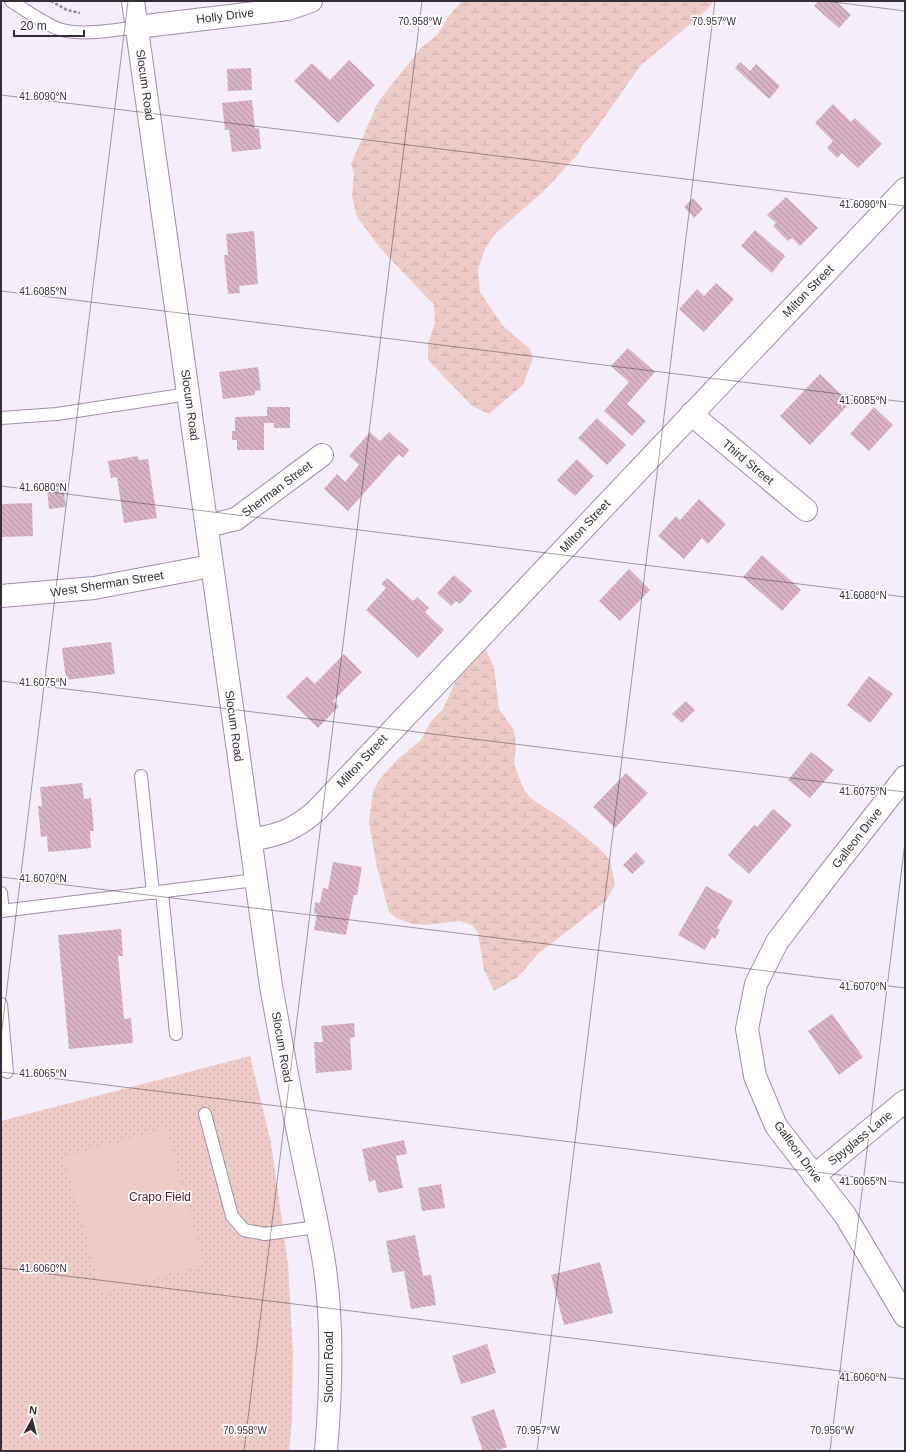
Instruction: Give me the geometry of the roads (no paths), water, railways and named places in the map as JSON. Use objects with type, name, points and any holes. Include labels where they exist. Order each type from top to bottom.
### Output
[{"type":"street","name":"Slocum Road","points":[[133,1],[271,986],[325,1270],[328,1314],[329,1403],[326,1451]]},
{"type":"street","name":"Holly Drive","points":[[137,27],[288,9],[312,1]]},
{"type":"street","name":"Milton Street","points":[[251,840],[276,835],[290,829],[302,823],[316,811],[905,189]]},
{"type":"street","name":"Third Street","points":[[691,414],[806,510]]},
{"type":"street","name":"Sherman Street","points":[[207,526],[236,520],[322,455]]},
{"type":"street","name":"West Sherman Street","points":[[1,596],[94,588],[212,566]]},
{"type":"street","name":"Galleon Drive","points":[[905,777],[828,875],[778,942],[756,984],[747,1029],[755,1076],[776,1126],[845,1215],[905,1316]]},
{"type":"street","name":"Spyglass Lane","points":[[814,1176],[905,1101]]},
{"type":"lane","points":[[11,1],[56,28],[75,32],[106,31],[137,27]]},
{"type":"lane","points":[[1,418],[57,414],[188,394]]},
{"type":"lane","points":[[141,776],[176,1034]]},
{"type":"lane","points":[[1,893],[2,911],[256,880]]},
{"type":"lane","points":[[1,1004],[7,1072]]},
{"type":"lane","points":[[205,1114],[232,1216],[244,1230],[265,1234],[317,1227]]},
{"type":"park label","name":"Crapo Field","points":[[160,1197]]}]
